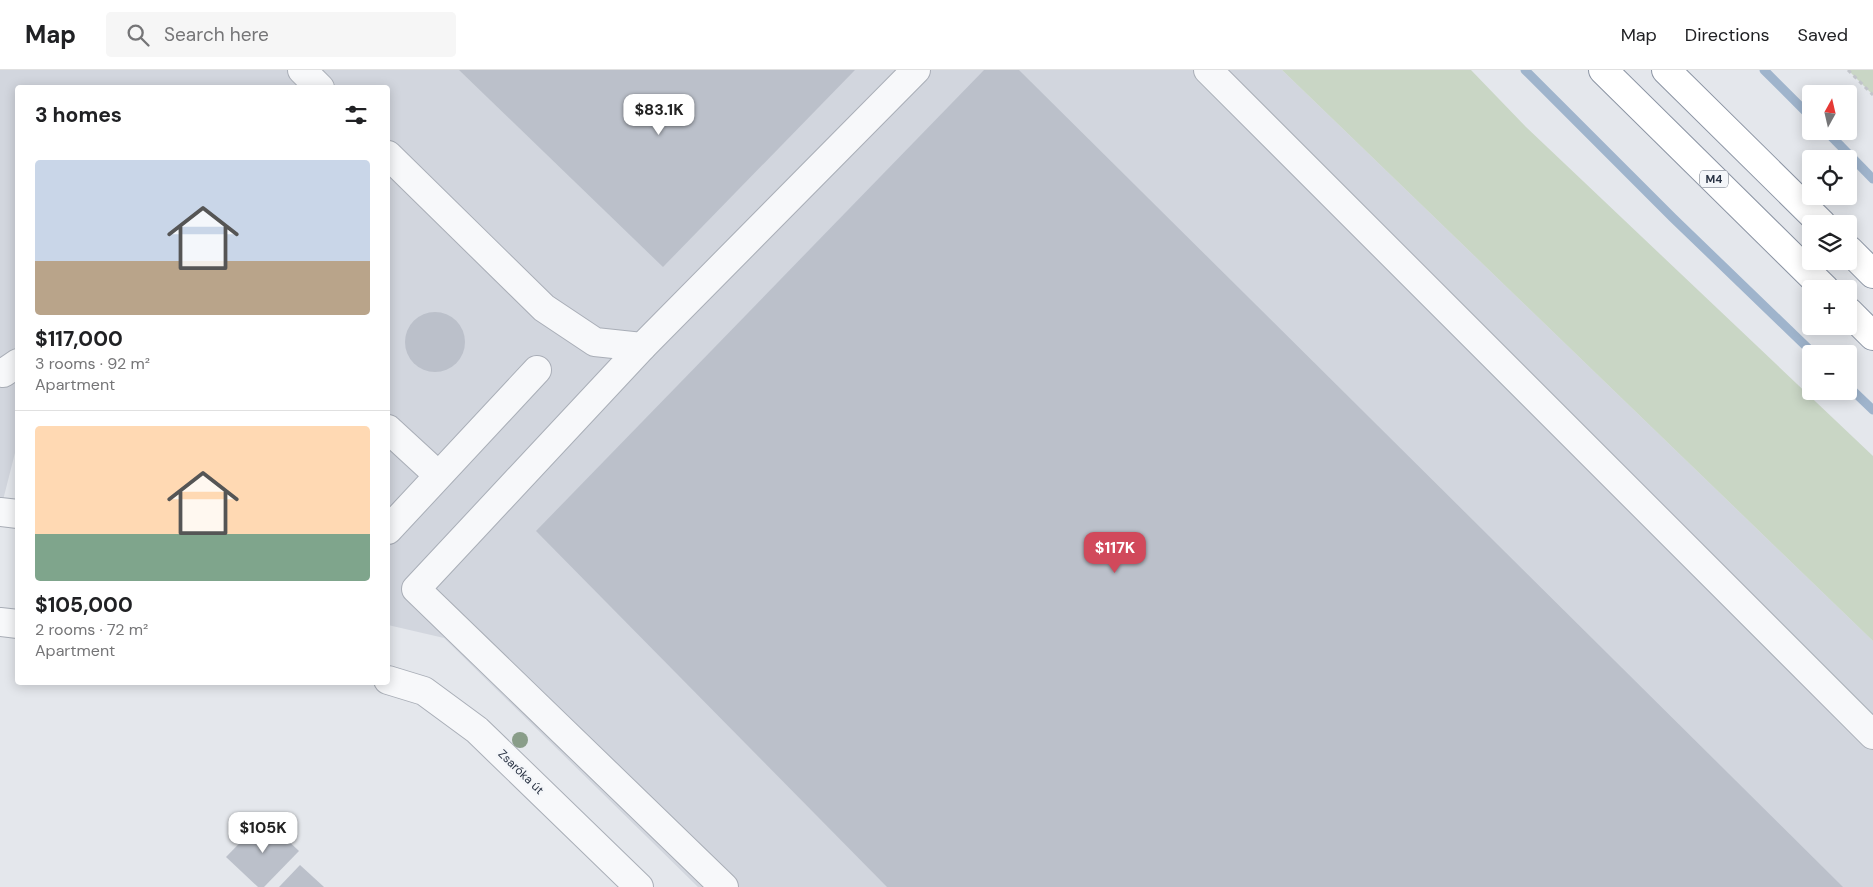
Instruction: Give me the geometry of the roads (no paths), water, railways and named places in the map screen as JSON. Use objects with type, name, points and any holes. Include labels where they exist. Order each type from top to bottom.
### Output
[{"type":"highway","name":"M4","points":[[1603,70],[1816,280]]},
{"type":"highway","points":[[1666,70],[1813,215]]},
{"type":"highway","points":[[1857,258],[1873,274]]},
{"type":"highway","points":[[1857,320],[1873,336]]},
{"type":"lane","points":[[724,887],[416,589],[642,347],[916,70]]},
{"type":"lane","points":[[1208,70],[1873,734]]},
{"type":"lane","points":[[390,157],[544,308],[595,342],[642,347]]},
{"type":"lane","points":[[0,372],[3,373],[15,365]]},
{"type":"lane","points":[[390,528],[537,370]]},
{"type":"lane","points":[[390,431],[438,475]]},
{"type":"lane","points":[[0,512],[15,514]]},
{"type":"lane","points":[[0,622],[15,624]]},
{"type":"lane","name":"Zsaróka út","points":[[390,681],[424,691],[477,730],[639,887]]},
{"type":"waterway","points":[[1525,70],[1673,218],[1805,345]]},
{"type":"waterway","points":[[1764,70],[1802,108]]},
{"type":"waterway","points":[[1835,140],[1873,179]]},
{"type":"waterway","points":[[1857,395],[1873,410]]}]
